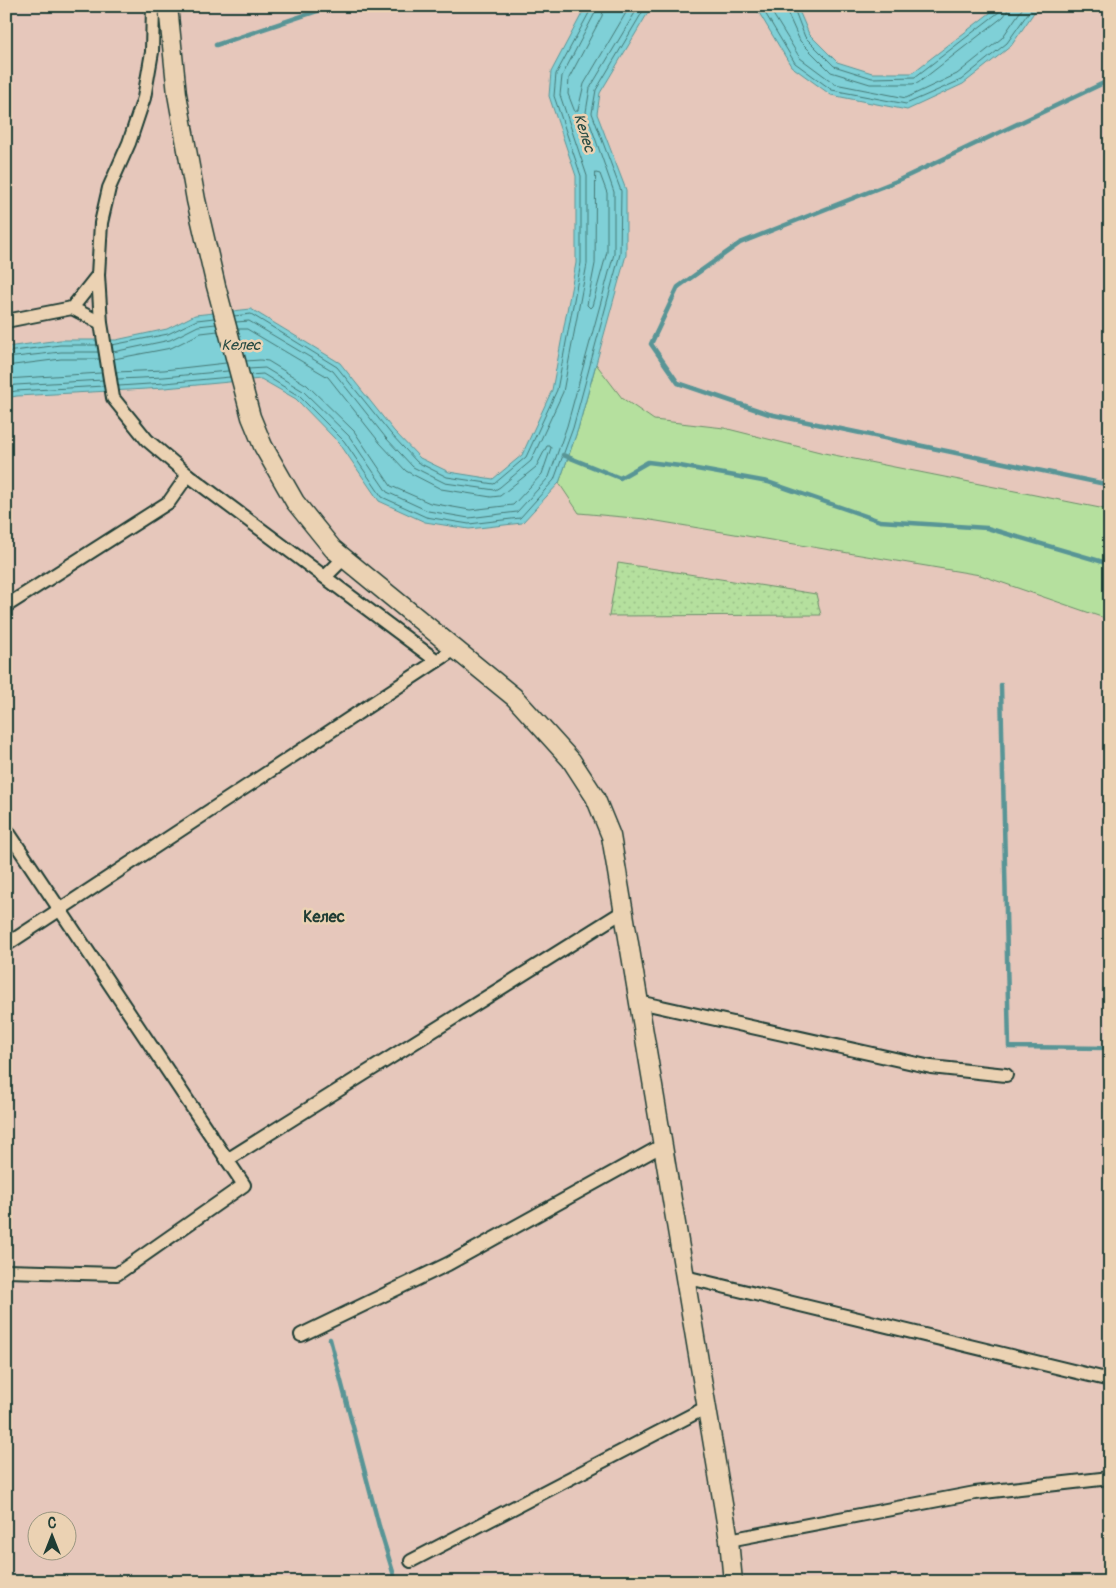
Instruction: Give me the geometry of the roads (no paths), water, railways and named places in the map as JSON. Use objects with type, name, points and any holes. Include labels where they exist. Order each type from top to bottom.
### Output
[{"type":"main road","points":[[168,6],[177,94],[196,200],[216,286],[251,418],[263,446],[295,502],[333,549],[514,697],[571,760],[595,797],[611,836],[729,1540],[733,1582]]},
{"type":"street","points":[[152,6],[152,52],[144,98],[129,143],[109,188],[101,223],[98,275],[101,323],[113,398],[147,440],[188,475],[437,661]]},
{"type":"street","points":[[72,308],[98,275]]},
{"type":"street","points":[[6,321],[72,308],[101,323]]},
{"type":"street","points":[[6,606],[169,502],[188,475]]},
{"type":"street","points":[[325,578],[344,558]]},
{"type":"street","points":[[6,945],[455,649]]},
{"type":"street","points":[[6,829],[244,1185],[117,1274],[6,1271]]},
{"type":"street","points":[[227,1160],[624,911]]},
{"type":"street","points":[[639,1002],[930,1067],[1006,1075]]},
{"type":"street","points":[[301,1336],[448,1264],[663,1145]]},
{"type":"street","points":[[685,1277],[1110,1380]]},
{"type":"street","points":[[411,1561],[707,1407]]},
{"type":"street","points":[[729,1540],[975,1492],[1110,1478]]},
{"type":"water","name":"Келес","points":[[586,6],[652,6],[600,93],[597,114],[626,190],[626,255],[578,429],[559,483],[522,523],[469,529],[425,522],[379,501],[340,444],[296,399],[261,379],[165,388],[6,398],[6,347],[60,340],[116,340],[167,329],[195,315],[251,309],[340,363],[394,431],[420,458],[449,472],[493,479],[522,455],[552,390],[576,263],[576,176],[549,96],[551,72]]},
{"type":"water","points":[[755,6],[797,6],[809,34],[837,62],[872,73],[912,73],[999,6],[1042,6],[1035,11],[1011,46],[963,84],[907,110],[831,95],[791,66]]},
{"type":"waterway","points":[[216,45],[332,6]]},
{"type":"waterway","points":[[1110,80],[899,180],[740,243],[678,287],[651,344],[678,383],[769,414],[1110,485]]},
{"type":"waterway","points":[[563,455],[620,478],[648,462],[768,482],[880,521],[987,528],[1110,564]]},
{"type":"waterway","points":[[1001,685],[1009,1047],[1110,1048]]},
{"type":"waterway","points":[[330,1339],[379,1526],[396,1582]]},
{"type":"district","name":"Келес","points":[[324,917]]}]
